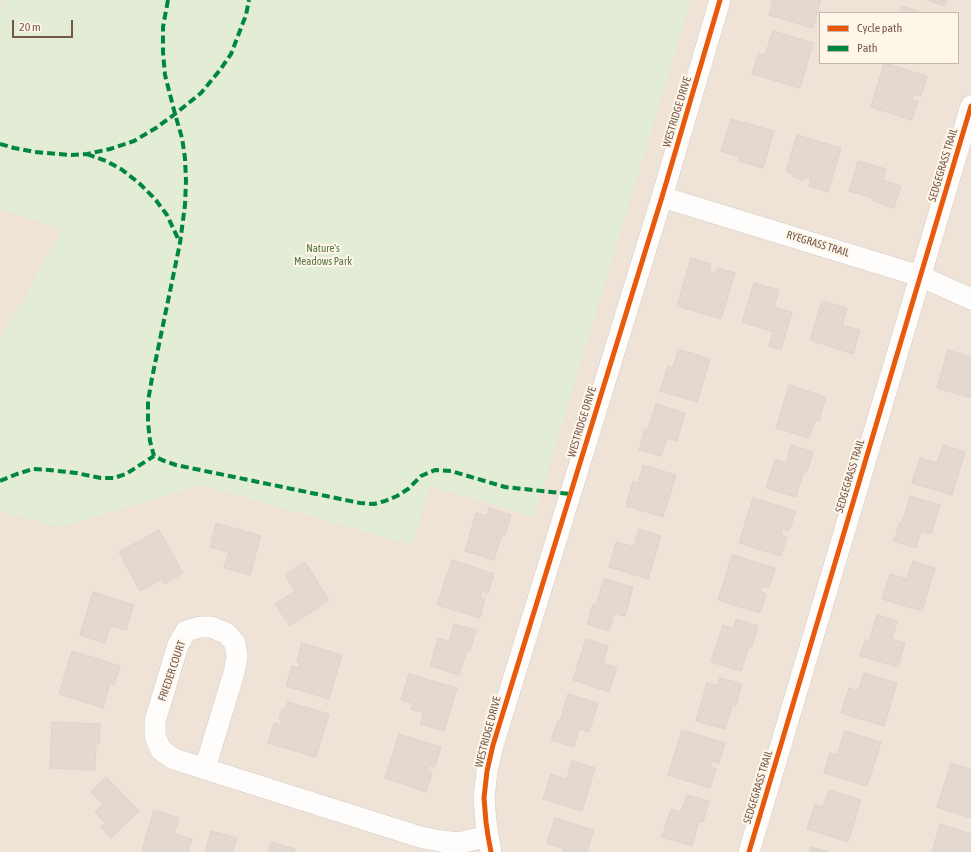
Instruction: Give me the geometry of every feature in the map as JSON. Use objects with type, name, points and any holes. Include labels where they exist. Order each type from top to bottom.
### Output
[{"type":"street","name":"WESTRIDGE DRIVE","points":[[490,844],[484,798],[487,771],[493,745],[662,197],[720,0]]},
{"type":"street","name":"SEDGEGRASS TRAIL","points":[[749,852],[971,106]]},
{"type":"street","name":"RYEGRASS TRAIL","points":[[662,197],[920,276],[971,299]]},
{"type":"street","name":"FRIEDER COURT","points":[[205,768],[234,674],[237,657],[235,643],[226,633],[211,627],[200,627],[186,631],[178,645],[155,721],[155,736],[161,750],[174,759],[420,837],[440,841],[490,844]]},
{"type":"shaded area","points":[[0,0],[971,0],[971,852],[0,852]]},
{"type":"green space","name":"Nature's Meadows Park","points":[[3,0],[691,0],[534,517],[430,486],[412,545],[202,485],[60,527],[0,511],[0,340],[63,229],[0,209],[0,8]]},
{"type":"building","points":[[773,0],[821,0],[813,28],[769,15]]},
{"type":"building","points":[[927,0],[947,0],[945,6]]},
{"type":"building","points":[[902,6],[920,12],[899,12]]},
{"type":"building","points":[[773,31],[813,43],[800,88],[752,74],[758,53],[765,55]]},
{"type":"building","points":[[884,64],[927,76],[921,96],[915,94],[912,100],[918,102],[912,120],[871,107]]},
{"type":"building","points":[[731,119],[774,131],[763,168],[738,161],[740,157],[721,151]]},
{"type":"building","points":[[797,135],[841,148],[828,192],[809,186],[811,179],[804,177],[803,180],[793,177],[794,174],[786,171]]},
{"type":"building","points":[[858,161],[886,169],[883,180],[901,186],[894,208],[873,201],[873,198],[849,191]]},
{"type":"building","points":[[691,258],[711,264],[709,271],[715,273],[717,268],[735,273],[721,319],[677,306]]},
{"type":"building","points":[[754,283],[779,290],[774,307],[792,312],[781,349],[769,346],[773,332],[742,322]]},
{"type":"building","points":[[822,301],[847,308],[842,325],[860,330],[853,354],[810,340]]},
{"type":"building","points":[[678,349],[710,359],[697,402],[660,391],[668,366],[673,368]]},
{"type":"building","points":[[948,350],[971,357],[971,398],[937,388]]},
{"type":"building","points":[[789,385],[826,397],[819,421],[815,420],[809,438],[776,428]]},
{"type":"building","points":[[656,404],[685,413],[677,441],[667,438],[661,456],[639,450],[645,429],[648,430]]},
{"type":"building","points":[[791,445],[813,452],[807,472],[804,471],[796,497],[766,488],[775,460],[786,463]]},
{"type":"building","points":[[943,445],[965,452],[952,495],[912,483],[920,458],[937,463]]},
{"type":"building","points":[[643,465],[676,475],[663,517],[626,506],[633,481],[638,483]]},
{"type":"building","points":[[910,496],[940,505],[931,534],[921,531],[916,548],[894,541],[900,522],[902,523]]},
{"type":"building","points":[[753,498],[796,511],[789,531],[783,529],[781,535],[787,537],[781,556],[739,543]]},
{"type":"building","points":[[489,508],[511,515],[505,535],[502,534],[494,560],[465,551],[476,513],[487,516]]},
{"type":"building","points":[[216,523],[261,536],[250,575],[224,568],[229,552],[210,547]]},
{"type":"building","points":[[639,529],[661,536],[648,579],[609,567],[616,542],[634,547]]},
{"type":"building","points":[[159,530],[183,573],[165,584],[162,579],[140,591],[119,552]]},
{"type":"building","points":[[732,555],[775,568],[769,588],[762,586],[760,592],[766,594],[760,613],[718,600]]},
{"type":"building","points":[[452,560],[494,574],[488,593],[481,591],[480,598],[485,599],[480,618],[437,605]]},
{"type":"building","points":[[913,561],[935,568],[922,611],[882,599],[890,574],[907,579]]},
{"type":"building","points":[[305,562],[329,600],[290,626],[275,604],[295,591],[285,575]]},
{"type":"building","points":[[604,579],[633,587],[625,616],[614,613],[609,631],[587,624],[593,604],[596,605]]},
{"type":"building","points":[[93,592],[134,605],[126,630],[110,626],[105,643],[80,635]]},
{"type":"building","points":[[877,615],[897,621],[892,639],[905,643],[898,667],[860,656],[865,640],[869,641]]},
{"type":"building","points":[[736,619],[758,626],[752,646],[749,646],[741,671],[711,662],[723,625],[733,628]]},
{"type":"building","points":[[454,624],[476,630],[470,651],[467,650],[459,675],[430,666],[438,638],[449,641]]},
{"type":"building","points":[[586,639],[608,646],[603,663],[617,668],[609,692],[573,680]]},
{"type":"building","points":[[302,643],[342,655],[329,699],[286,686],[292,666],[299,668],[300,663],[297,661]]},
{"type":"building","points":[[72,651],[120,666],[114,685],[110,683],[103,708],[59,694]]},
{"type":"building","points":[[864,673],[897,683],[884,726],[841,713],[849,688],[858,691]]},
{"type":"building","points":[[409,674],[457,688],[444,731],[420,724],[424,713],[411,709],[413,703],[401,700]]},
{"type":"building","points":[[720,678],[742,684],[736,705],[733,704],[725,729],[696,721],[707,683],[717,686]]},
{"type":"building","points":[[568,694],[598,703],[589,732],[579,729],[574,747],[551,740],[558,720],[560,721]]},
{"type":"building","points":[[288,702],[329,714],[316,757],[268,743],[274,723],[281,725],[282,720],[279,719],[282,709],[285,709]]},
{"type":"building","points":[[52,722],[100,724],[100,743],[96,743],[95,770],[50,768]]},
{"type":"building","points":[[682,730],[725,743],[719,763],[712,761],[710,767],[716,769],[710,788],[668,775]]},
{"type":"building","points":[[845,731],[881,742],[867,786],[824,773],[830,753],[837,755]]},
{"type":"building","points":[[399,734],[441,747],[435,767],[429,765],[427,771],[432,773],[426,792],[385,778]]},
{"type":"building","points":[[572,761],[595,768],[582,811],[543,799],[551,774],[567,779]]},
{"type":"building","points":[[951,763],[971,769],[971,818],[937,807]]},
{"type":"building","points":[[106,777],[139,811],[111,838],[101,827],[105,823],[95,812],[103,805],[91,792]]},
{"type":"building","points":[[829,790],[861,800],[848,842],[807,829],[815,804],[823,807]]},
{"type":"building","points":[[687,795],[709,801],[703,822],[699,821],[692,846],[662,837],[671,809],[681,812]]},
{"type":"building","points":[[154,810],[179,818],[174,834],[192,839],[188,852],[149,852],[142,850]]},
{"type":"building","points":[[555,818],[594,830],[587,852],[563,852],[564,849],[547,843]]},
{"type":"building","points":[[940,824],[971,834],[971,852],[932,852]]},
{"type":"building","points":[[211,831],[237,838],[233,852],[205,852]]},
{"type":"building","points":[[271,842],[295,849],[294,852],[269,852]]},
{"type":"building","points":[[811,847],[829,852],[809,852]]},
{"type":"marked path","points":[[168,0],[163,27],[165,75],[182,138],[186,181],[185,205],[180,243],[148,401],[150,441],[154,456],[176,465],[360,503],[374,504],[397,496],[408,489],[421,476],[435,470],[451,471],[505,487],[570,494]]},
{"type":"marked path","points":[[0,144],[35,152],[71,155],[87,154],[110,149],[134,141],[156,128],[201,93],[220,70],[231,54],[246,15],[249,0]]},
{"type":"marked path","points":[[87,154],[106,161],[121,169],[139,183],[155,199],[167,215],[180,243]]},
{"type":"marked path","points":[[0,481],[33,469],[76,473],[101,478],[114,478],[126,474],[154,456]]},
{"type":"cycle path","points":[[491,852],[484,798],[487,771],[493,745],[662,197],[720,0]]},
{"type":"cycle path","points":[[749,852],[971,106]]}]
